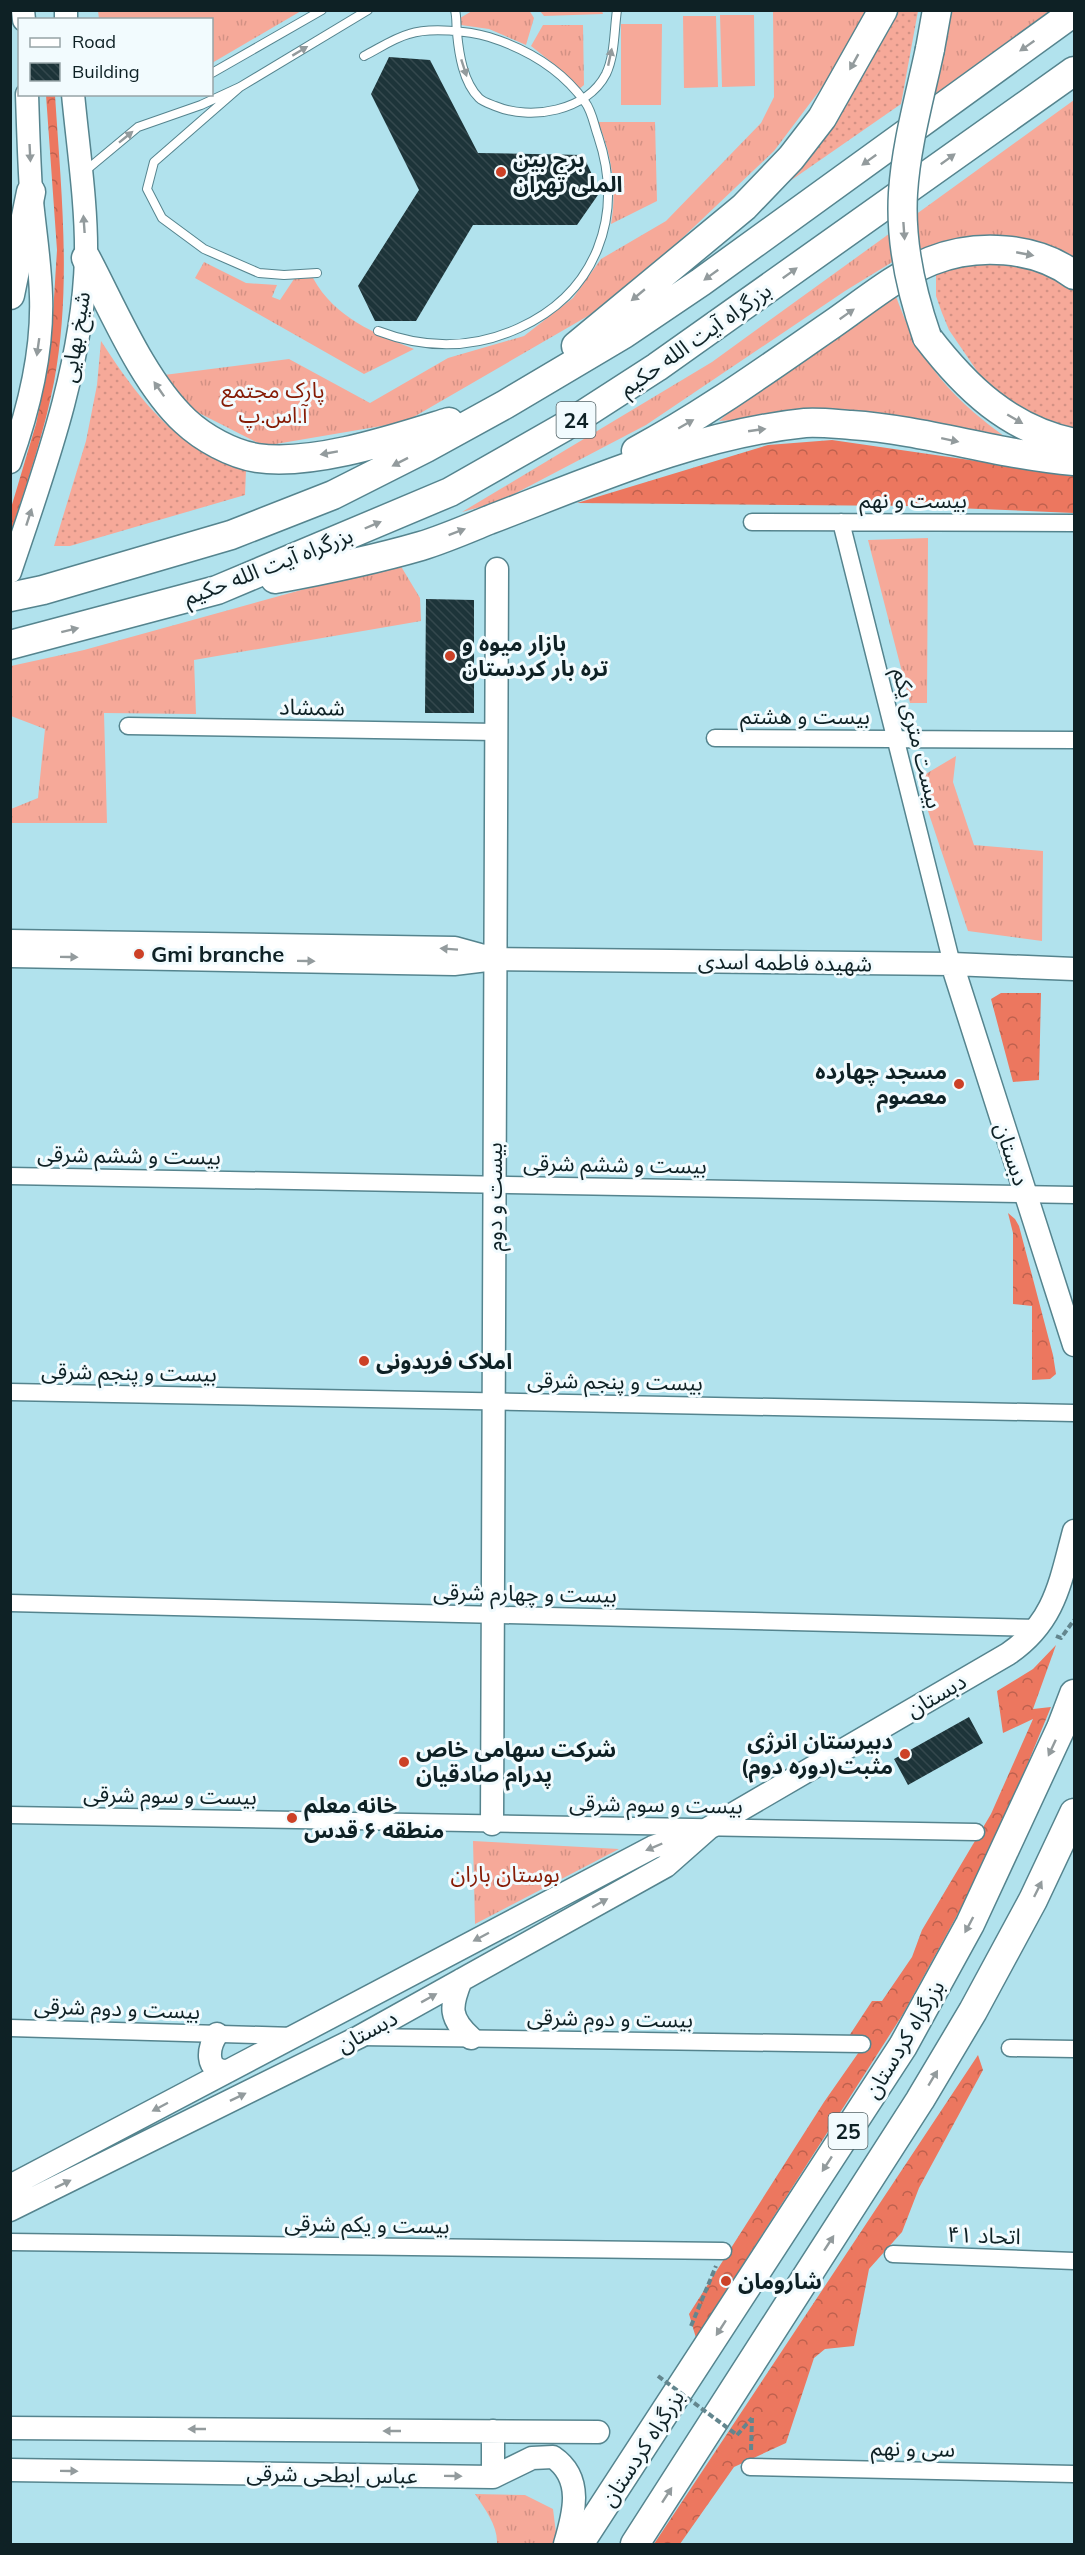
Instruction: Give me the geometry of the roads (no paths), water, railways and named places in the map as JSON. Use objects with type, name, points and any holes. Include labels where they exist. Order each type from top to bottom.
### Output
[{"type":"highway","points":[[86,258],[139,360],[170,405],[185,422],[206,437],[256,458],[291,459],[398,438],[506,404],[744,207],[791,158],[822,118],[883,10]]},
{"type":"highway","points":[[937,10],[908,157],[903,194],[904,233],[913,297],[927,337],[954,372],[984,400],[1045,434],[1074,443]]},
{"type":"highway","name":"بزرگراه آیت الله حکیم","points":[[10,597],[43,591],[231,535],[333,495],[426,448],[624,334],[700,282],[1074,12]]},
{"type":"highway","name":"بزرگراه آیت الله حکیم","points":[[12,644],[217,590],[450,492],[564,427],[657,367],[1074,71]]},
{"type":"highway","points":[[10,295],[31,192]]},
{"type":"highway","points":[[561,493],[690,422],[892,283],[932,261],[984,250],[1006,250],[1031,254],[1052,261],[1074,275]]},
{"type":"highway","points":[[217,590],[336,568],[422,545],[561,493],[742,432],[807,423],[891,429],[1027,455],[1074,461]]},
{"type":"highway","name":"بزرگراه کردستان","points":[[579,2544],[903,2046],[970,1924],[1057,1738],[1074,1694]]},
{"type":"highway","name":"بزرگراه کردستان","points":[[635,2544],[926,2090],[1006,1951],[1074,1813]]},
{"type":"street","name":"شیخ بهایی","points":[[10,462],[23,425],[32,386],[41,297],[31,192],[27,96]]},
{"type":"street","name":"شیخ بهایی","points":[[10,572],[63,404],[77,339],[86,258],[73,96]]},
{"type":"street","name":"بیست و نهم","points":[[752,522],[1074,523]]},
{"type":"street","name":"بیست متری یکم","points":[[841,522],[952,963]]},
{"type":"street","name":"بیست و دوم","points":[[492,1824],[497,569]]},
{"type":"street","name":"شمشاد","points":[[128,726],[496,732]]},
{"type":"street","name":"بیست و هشتم","points":[[716,738],[1074,740]]},
{"type":"street","name":"شهیده فاطمه اسدی","points":[[10,941],[455,948],[495,959]]},
{"type":"street","name":"شهیده فاطمه اسدی","points":[[10,956],[454,964],[495,959],[952,963],[1074,969]]},
{"type":"street","name":"دبستان","points":[[952,963],[1074,1345]]},
{"type":"street","name":"بیست و ششم شرقی","points":[[10,1176],[1074,1195]]},
{"type":"street","name":"بیست و پنجم شرقی","points":[[10,1392],[1074,1413]]},
{"type":"street","name":"دبستان","points":[[10,2210],[359,2037],[666,1866],[709,1828],[1008,1654],[1038,1628],[1053,1601],[1074,1531]]},
{"type":"street","name":"بیست و چهارم شرقی","points":[[10,1603],[1038,1628]]},
{"type":"street","name":"بیست و سوم شرقی","points":[[10,1815],[976,1832]]},
{"type":"street","name":"دبستان","points":[[10,2186],[653,1847],[709,1828]]},
{"type":"street","points":[[461,1980],[452,2007],[454,2019],[471,2038]]},
{"type":"street","name":"بیست و دوم شرقی","points":[[10,2028],[294,2036]]},
{"type":"street","points":[[217,2034],[210,2047],[209,2055],[215,2068],[228,2071]]},
{"type":"street","points":[[294,2036],[359,2037]]},
{"type":"street","name":"بیست و دوم شرقی","points":[[359,2037],[862,2044]]},
{"type":"street","points":[[1010,2048],[1074,2049]]},
{"type":"street","name":"بیست و یکم شرقی","points":[[10,2242],[723,2251]]},
{"type":"street","name":"اتحاد ۴۱","points":[[892,2254],[1074,2261]]},
{"type":"street","name":"عباس ابطحی شرقی","points":[[10,2428],[598,2432]]},
{"type":"street","points":[[493,2431],[493,2477]]},
{"type":"street","name":"عباس ابطحی شرقی","points":[[10,2470],[493,2477],[532,2458],[553,2457],[561,2463],[573,2481],[574,2494],[565,2544]]},
{"type":"street","name":"سی و نهم","points":[[750,2467],[1074,2474]]},
{"type":"lane","points":[[213,72],[322,10]]},
{"type":"lane","points":[[81,174],[138,127],[201,105],[240,87],[368,10]]},
{"type":"lane","points":[[454,10],[460,55],[468,81],[480,99],[508,111],[537,112],[561,108],[582,99],[597,87],[606,73],[611,58],[617,10]]},
{"type":"lane","points":[[364,56],[410,33],[456,30],[518,46],[558,73],[587,104],[606,160],[608,193],[606,221],[597,253],[573,291],[541,318],[500,337],[452,346],[399,339],[378,331]]},
{"type":"lane","points":[[240,87],[154,162],[147,189],[162,218],[204,249],[259,273],[284,275],[317,273]]},
{"type":"place","name":"برج بین الملی تهران","points":[[501,172]]},
{"type":"place","name":"بازار میوه و تره بار کردستان","points":[[450,656]]},
{"type":"place","name":"Gmi branche","points":[[139,954]]},
{"type":"place","name":"مسجد چهارده معصوم","points":[[959,1084]]},
{"type":"place","name":"املاک فریدونی","points":[[364,1361]]},
{"type":"place","name":"دبیرستان انرژی مثبت(دوره دوم)","points":[[905,1754]]},
{"type":"place","name":"شرکت سهامی خاص پدرام صادقیان","points":[[404,1762]]},
{"type":"place","name":"خانه معلم منطقه ۶ قدس","points":[[292,1818]]},
{"type":"place","name":"شارومان","points":[[726,2281]]},
{"type":"park label","name":"پارک مجتمع آ.اس.پ","points":[[273,402]]},
{"type":"park label","name":"بوستان باران","points":[[505,1874]]}]
